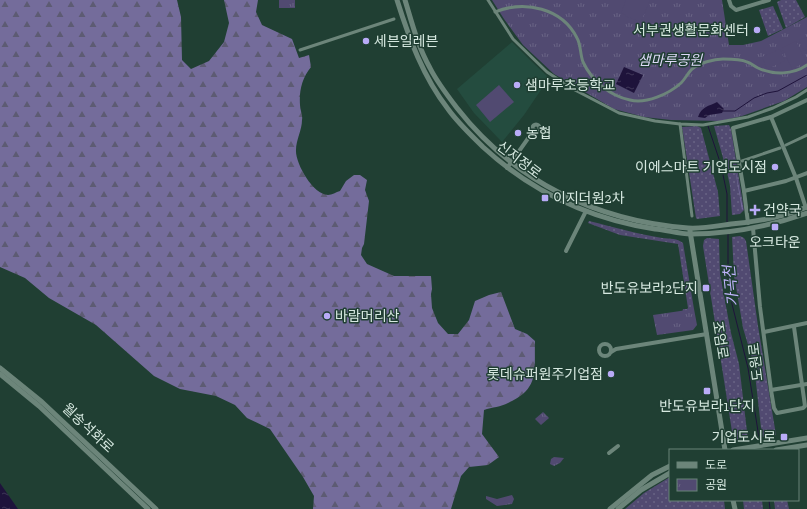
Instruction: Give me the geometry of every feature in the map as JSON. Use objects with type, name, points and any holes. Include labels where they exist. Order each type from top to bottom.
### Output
[{"type":"street","name":"신지정로","points":[[397,0],[412,44],[439,96],[460,125],[507,168],[542,191],[586,211],[628,224],[690,234],[750,229],[790,219],[807,210]]},
{"type":"street","name":"신지정로","points":[[405,0],[422,52],[440,84],[472,126],[488,142],[512,163],[548,188],[589,206],[617,216],[689,228],[748,222],[807,210]]},
{"type":"street","points":[[488,0],[513,39],[547,72],[564,84],[619,114],[639,119],[703,125],[748,117],[767,111],[796,98],[807,90]]},
{"type":"street","points":[[729,0],[731,6],[736,10],[769,0]]},
{"type":"street","points":[[495,12],[514,4],[533,4],[552,12],[565,22],[575,35],[578,40],[583,62],[597,82],[610,92],[631,101],[652,98],[671,90],[685,79],[692,69],[709,61],[722,59],[747,62],[759,68],[786,73],[797,71],[807,65]]},
{"type":"street","points":[[300,50],[394,19]]},
{"type":"street","points":[[748,222],[733,128],[771,117],[807,100]]},
{"type":"street","points":[[771,117],[796,178],[807,210]]},
{"type":"street","points":[[680,124],[692,216]]},
{"type":"street","points":[[507,168],[534,130]]},
{"type":"street","points":[[786,145],[807,134]]},
{"type":"street","points":[[742,161],[780,148]]},
{"type":"street","points":[[744,191],[796,178],[807,173]]},
{"type":"street","points":[[566,251],[589,206]]},
{"type":"street","name":"조엄로","points":[[689,228],[726,449]]},
{"type":"street","name":"도원로","points":[[750,229],[771,390],[774,408],[777,413],[803,408],[805,403],[804,384],[794,327]]},
{"type":"street","name":"도원로","points":[[764,332],[794,327],[807,323]]},
{"type":"street","points":[[616,349],[607,344],[602,344],[599,347],[599,351],[601,355],[604,356],[616,349],[707,334]]},
{"type":"street","points":[[610,346],[611,352]]},
{"type":"street","name":"월송석화로","points":[[0,368],[42,402],[156,509]]},
{"type":"street","name":"월송석화로","points":[[0,374],[39,406],[148,509]]},
{"type":"street","name":"도원로","points":[[771,390],[804,384]]},
{"type":"street","points":[[742,449],[807,438]]},
{"type":"street","points":[[782,449],[807,445]]},
{"type":"street","points":[[609,453],[618,446]]},
{"type":"street","points":[[618,509],[652,475],[669,466]]},
{"type":"street","points":[[610,509],[639,488],[669,473]]},
{"type":"shaded area","points":[[512,42],[549,78],[524,115],[502,142],[474,113],[457,89]]},
{"type":"green space","points":[[0,0],[177,0],[181,17],[182,60],[191,69],[209,61],[224,42],[229,23],[224,0],[258,0],[256,12],[262,25],[292,39],[299,58],[309,55],[311,67],[303,80],[300,95],[302,118],[296,146],[296,156],[298,163],[306,177],[322,194],[330,195],[340,191],[346,181],[354,175],[360,175],[367,180],[365,190],[369,201],[364,244],[361,255],[367,264],[394,276],[431,276],[432,308],[438,323],[448,334],[458,334],[469,320],[475,301],[501,292],[515,329],[527,334],[535,341],[533,378],[526,392],[518,398],[505,404],[484,410],[482,434],[499,457],[488,465],[469,467],[461,476],[451,509],[313,509],[314,496],[303,477],[270,429],[247,418],[235,405],[216,396],[180,389],[154,376],[96,325],[49,298],[25,278],[0,267]]},
{"type":"green space","points":[[279,0],[295,0],[295,8],[279,8]]},
{"type":"green space","name":"샘마루공원","points":[[492,0],[722,0],[729,45],[743,45],[761,41],[807,17],[807,87],[784,101],[742,116],[721,121],[671,120],[644,117],[614,109],[554,74],[523,45]]},
{"type":"green space","points":[[626,0],[650,0],[641,22],[621,13]]},
{"type":"green space","points":[[781,0],[796,0],[805,17],[786,28],[777,2]]},
{"type":"green space","points":[[773,6],[783,29],[768,36],[759,10]]},
{"type":"green space","points":[[807,37],[807,49],[804,51],[799,40]]},
{"type":"green space","points":[[796,41],[806,62],[792,69],[782,48]]},
{"type":"green space","points":[[780,49],[785,61],[767,69],[762,57]]},
{"type":"green space","points":[[499,85],[514,102],[490,122],[476,105]]},
{"type":"green space","points":[[729,125],[731,129],[744,210],[740,214],[732,215],[730,186],[714,126]]},
{"type":"green space","points":[[697,126],[701,128],[718,192],[720,216],[697,219],[682,127]]},
{"type":"green space","points":[[734,163],[743,209],[742,210]]},
{"type":"green space","points":[[589,221],[681,241],[683,243],[694,309],[693,311],[682,313],[683,309],[688,308],[678,244],[620,235],[588,223]]},
{"type":"green space","points":[[740,236],[746,241],[776,435],[762,437],[754,365],[743,328],[734,275],[732,237]]},
{"type":"green space","points":[[707,238],[719,239],[720,274],[731,333],[739,364],[748,440],[736,441],[733,438],[703,246],[704,240]]},
{"type":"green space","points":[[694,309],[697,325],[693,330],[657,335],[653,315]]},
{"type":"green space","points":[[543,412],[549,418],[541,425],[535,419]]},
{"type":"green space","points":[[554,457],[564,458],[560,463],[554,466],[550,464],[551,459]]},
{"type":"green space","points":[[669,478],[669,501],[724,501],[725,509],[625,509],[644,493]]},
{"type":"green space","points":[[512,495],[514,499],[512,504],[497,506],[486,499],[486,496],[497,499]]},
{"type":"green space","points":[[743,501],[762,501],[763,509],[744,509]]},
{"type":"green space","points":[[774,501],[787,501],[789,509],[775,509]]},
{"type":"water","points":[[624,67],[643,75],[634,93],[616,84]]},
{"type":"water","points":[[717,102],[724,109],[722,113],[709,115],[705,118],[698,117],[703,109]]},
{"type":"water","points":[[0,483],[18,509],[0,509]]},
{"type":"waterway","points":[[723,111],[735,111],[754,98],[778,91],[807,75]]},
{"type":"waterway","name":"가곡천","points":[[708,126],[721,165],[727,194],[727,222]]},
{"type":"waterway","name":"가곡천","points":[[728,233],[728,276],[732,304],[748,368],[760,444]]},
{"type":"waterway","name":"가곡천","points":[[769,501],[770,509]]},
{"type":"place","name":"서부권생활문화센터","points":[[757,30]]},
{"type":"place","name":"세븐일레븐","points":[[366,41]]},
{"type":"place","name":"샘마루초등학교","points":[[517,85]]},
{"type":"place","name":"농협","points":[[518,133]]},
{"type":"place","name":"이에스마트 기업도시점","points":[[775,167]]},
{"type":"place","name":"이지더원2차","points":[[545,198]]},
{"type":"place","name":"건약국","points":[[755,210]]},
{"type":"place","name":"오크타운","points":[[775,227]]},
{"type":"place","name":"반도유보라2단지","points":[[706,288]]},
{"type":"place","name":"바람머리산","points":[[327,316]]},
{"type":"place","name":"롯데슈퍼원주기업점","points":[[611,374]]},
{"type":"place","name":"반도유보라1단지","points":[[707,391]]},
{"type":"place","name":"기업도시로","points":[[784,437]]}]
